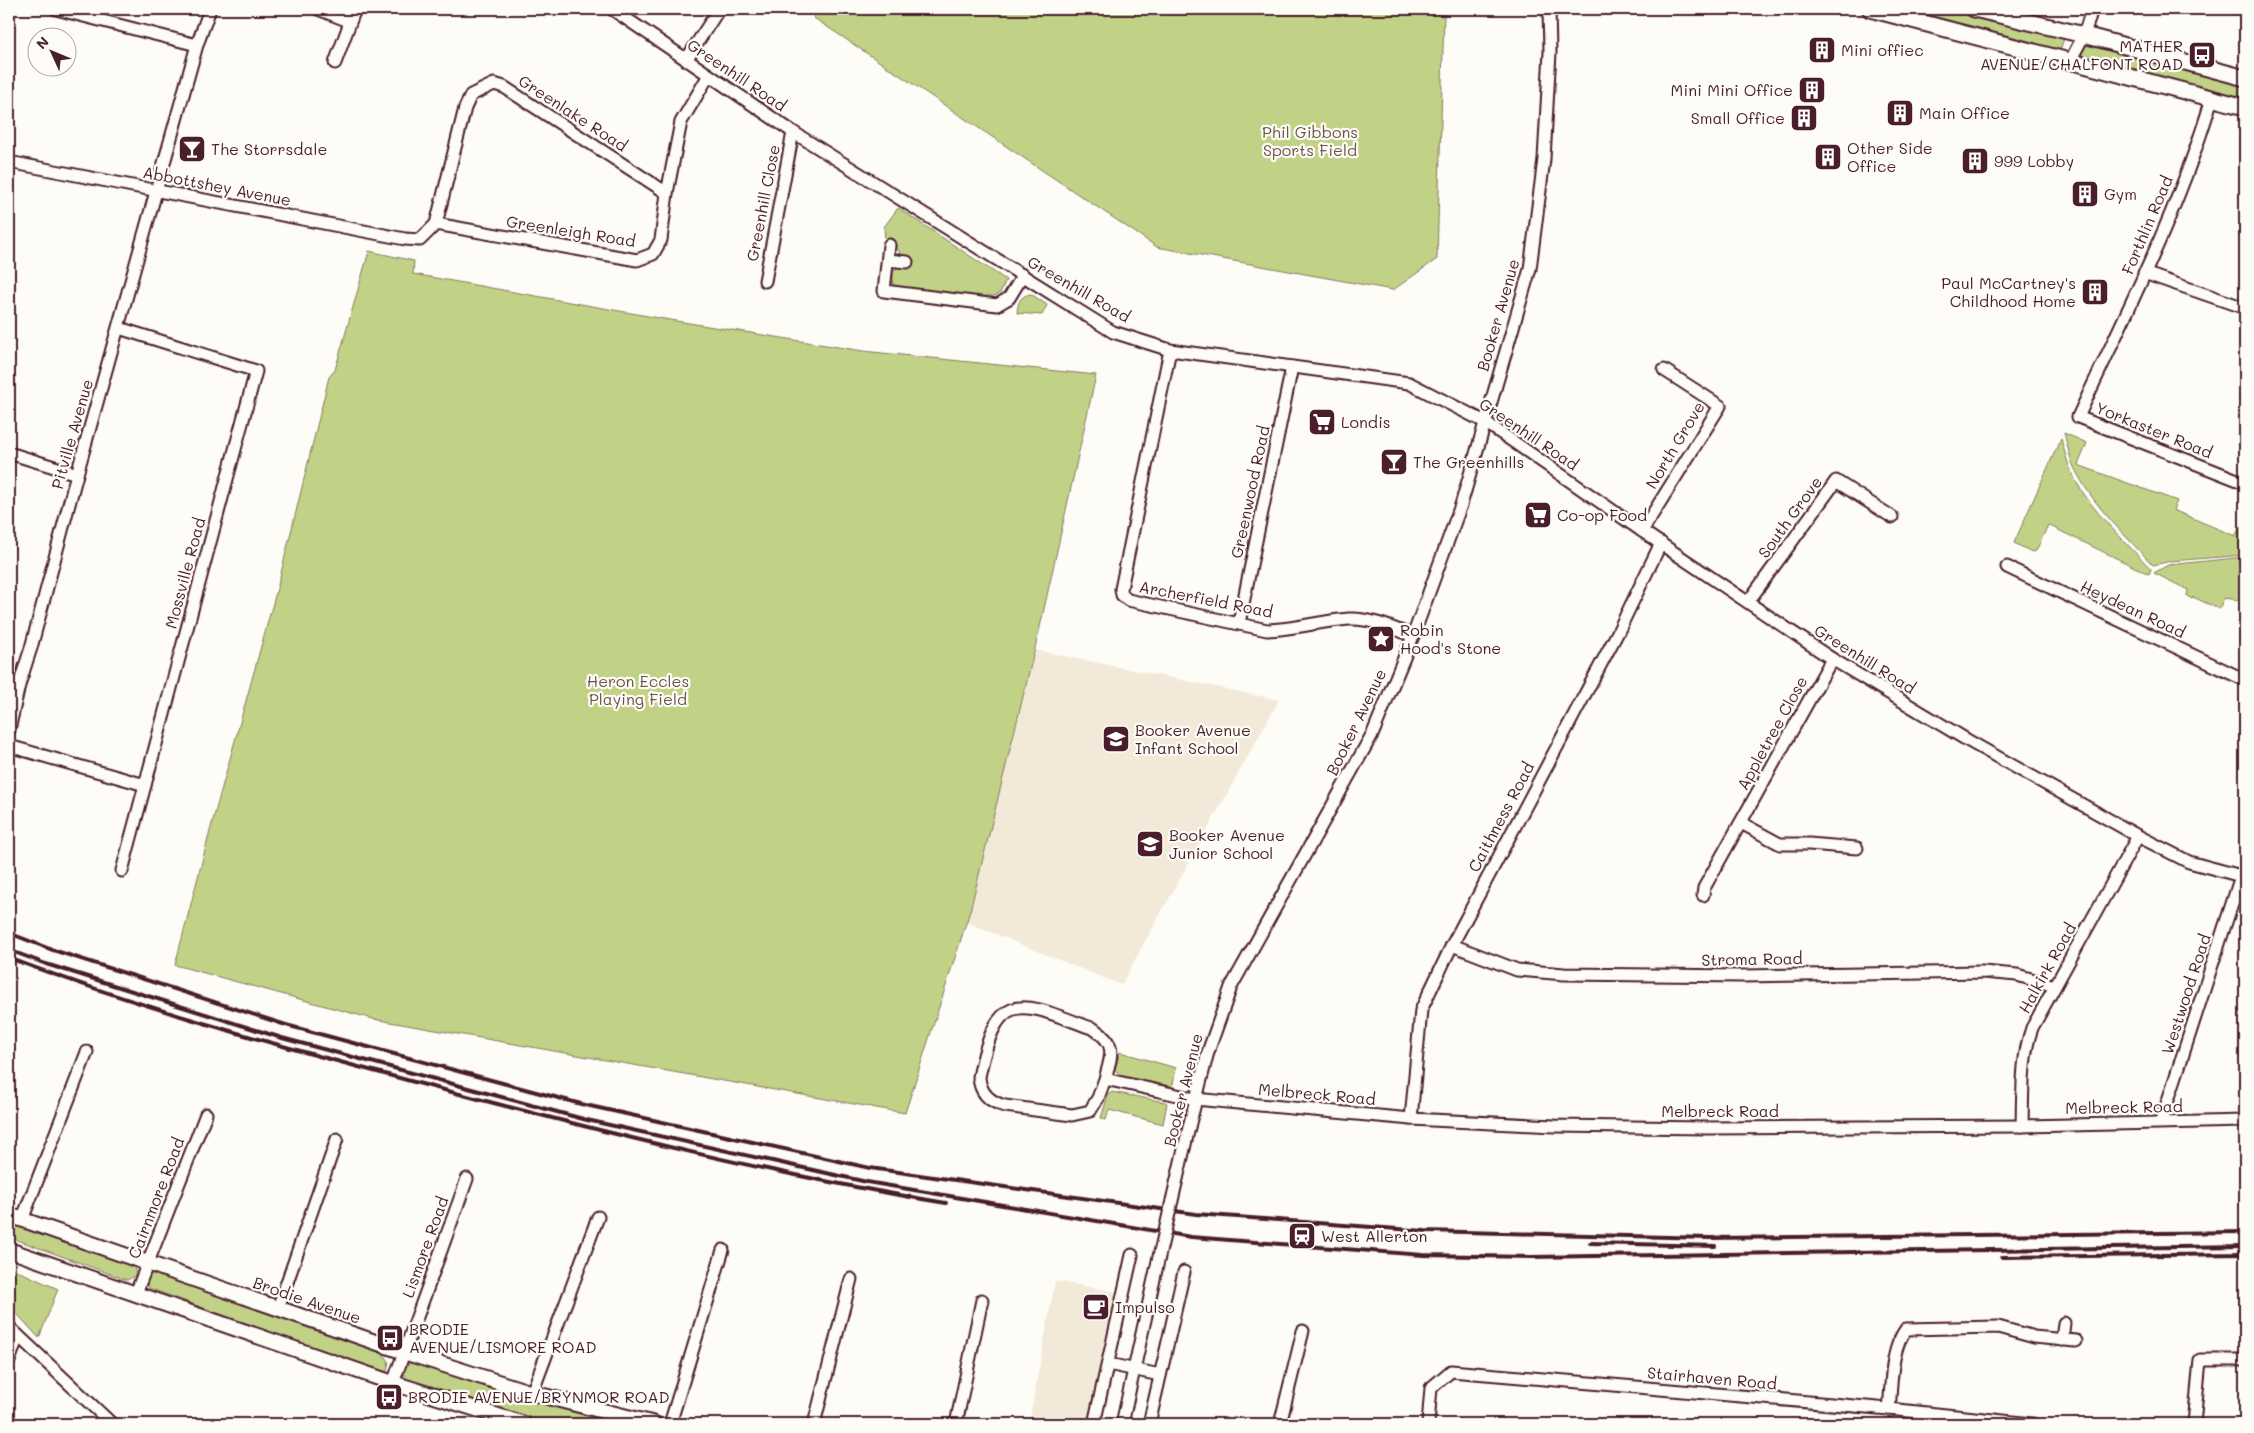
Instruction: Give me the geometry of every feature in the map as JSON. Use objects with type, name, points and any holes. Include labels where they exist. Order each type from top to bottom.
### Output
[{"type":"main road","points":[[1870,9],[2245,107]]},
{"type":"main road","points":[[1974,9],[2084,35],[2245,78]]},
{"type":"street","points":[[56,9],[197,45]]},
{"type":"street","name":"Pitville Avenue","points":[[9,730],[18,685],[31,648],[77,474],[197,45],[210,9]]},
{"type":"street","points":[[318,9],[349,21]]},
{"type":"street","points":[[335,64],[349,21],[355,9]]},
{"type":"street","name":"Greenhill Road","points":[[612,9],[793,132],[1113,332],[1170,350],[1409,383],[1485,422],[1832,659],[1967,740],[2138,836],[2189,862],[2244,874]]},
{"type":"street","points":[[686,60],[719,9]]},
{"type":"street","name":"Booker Avenue","points":[[1122,1424],[1195,1100],[1215,1029],[1231,987],[1373,733],[1413,636],[1447,546],[1485,422],[1530,269],[1544,159],[1550,52],[1549,9]]},
{"type":"street","points":[[2070,61],[2084,35],[2092,9]]},
{"type":"street","name":"Greenleigh Road","points":[[436,224],[638,260],[653,254],[661,240],[667,193],[681,122],[709,75]]},
{"type":"street","name":"Greenlake Road","points":[[436,224],[465,108],[471,95],[494,84],[504,87],[667,193]]},
{"type":"street","name":"Forthlin Road","points":[[2078,417],[2144,273],[2198,146],[2212,98]]},
{"type":"street","name":"Greenhill Close","points":[[765,281],[793,132]]},
{"type":"street","name":"Abbottshey Avenue","points":[[9,162],[157,192],[420,240],[436,224]]},
{"type":"street","points":[[889,245],[884,291],[997,305],[1009,298],[1023,275]]},
{"type":"street","points":[[888,260],[907,262]]},
{"type":"street","points":[[2144,273],[2245,308]]},
{"type":"street","name":"Mossville Road","points":[[119,328],[256,372],[145,785]]},
{"type":"street","name":"Archerfield Road","points":[[1170,350],[1120,592],[1128,600],[1267,630],[1282,630],[1350,619],[1368,621],[1413,636]]},
{"type":"street","name":"Greenwood Road","points":[[1240,623],[1292,367]]},
{"type":"street","name":"North Grove","points":[[1642,531],[1720,406],[1664,370]]},
{"type":"street","name":"Yorkaster Road","points":[[2078,417],[2245,483]]},
{"type":"street","points":[[9,454],[77,474]]},
{"type":"street","name":"South Grove","points":[[1748,602],[1836,481],[1892,517]]},
{"type":"street","name":"Caithness Road","points":[[1411,1119],[1421,1010],[1452,945],[1618,632],[1660,543]]},
{"type":"street","name":"Heydean Road","points":[[2007,568],[2245,680]]},
{"type":"street","name":"Appletree Close","points":[[1703,895],[1704,888],[1832,659]]},
{"type":"street","name":"Pitville Avenue","points":[[9,693],[18,685]]},
{"type":"street","points":[[9,746],[145,785],[122,871]]},
{"type":"street","points":[[1741,823],[1780,844],[1809,844],[1857,848]]},
{"type":"street","name":"Halkirk Road","points":[[2022,1126],[2026,1045],[2032,1028],[2138,836]]},
{"type":"street","name":"Westwood Road","points":[[2161,1122],[2244,874]]},
{"type":"street","name":"Stroma Road","points":[[1452,945],[1517,970],[1564,974],[1743,976],[1983,972],[2017,975],[2055,986]]},
{"type":"street","points":[[1022,1007],[1038,1009],[1094,1029],[1102,1034],[1111,1046],[1112,1053],[1105,1079],[1098,1098],[1090,1111],[1072,1115],[1005,1106],[996,1103],[979,1086],[979,1078],[996,1022],[1007,1012],[1022,1007]]},
{"type":"street","points":[[22,1220],[87,1052]]},
{"type":"street","name":"Melbreck Road","points":[[1105,1079],[1195,1100],[1411,1119],[1565,1126],[2022,1126],[2245,1121]]},
{"type":"street","name":"Cairnmore Road","points":[[136,1293],[206,1114]]},
{"type":"street","points":[[278,1308],[338,1139]]},
{"type":"street","name":"Lismore Road","points":[[393,1383],[467,1179]]},
{"type":"street","name":"Brodie Avenue","points":[[9,1215],[404,1352],[532,1393],[655,1424]]},
{"type":"street","points":[[532,1393],[598,1216]]},
{"type":"street","points":[[9,1250],[508,1422],[524,1424]]},
{"type":"street","points":[[670,1424],[723,1250]]},
{"type":"street","points":[[1094,1424],[1132,1255]]},
{"type":"street","points":[[1149,1424],[1184,1272]]},
{"type":"street","points":[[814,1424],[851,1279]]},
{"type":"street","points":[[956,1424],[982,1300]]},
{"type":"street","points":[[2062,1340],[2064,1323]]},
{"type":"street","points":[[1889,1409],[1895,1351],[1906,1329],[1998,1327],[2034,1337],[2076,1341]]},
{"type":"street","points":[[9,1328],[112,1424]]},
{"type":"street","points":[[1280,1424],[1303,1331]]},
{"type":"street","points":[[9,1361],[18,1336]]},
{"type":"street","points":[[2194,1424],[2200,1360],[2245,1360]]},
{"type":"street","points":[[1108,1364],[1160,1375]]},
{"type":"street","name":"Stairhaven Road","points":[[1428,1424],[1431,1388],[1451,1372],[1889,1409],[2032,1424]]},
{"type":"shaded area","points":[[1035,650],[1279,700],[1121,985],[966,922]]},
{"type":"shaded area","points":[[1055,1281],[1117,1292],[1087,1424],[1029,1424]]},
{"type":"green space","name":"Phil Gibbons Sports Field","points":[[818,9],[1421,9],[1444,15],[1437,259],[1393,290],[1157,247],[814,18]]},
{"type":"green space","points":[[1884,9],[1950,9],[2064,38],[2059,54]]},
{"type":"green space","points":[[2084,43],[2245,84],[2245,102],[2077,58]]},
{"type":"green space","points":[[898,208],[1006,280],[1000,293],[994,296],[985,296],[984,300],[898,289],[893,284],[893,272],[898,267],[910,267],[911,257],[900,254],[895,242],[885,241],[884,227]]},
{"type":"green space","name":"Heron Eccles Playing Field","points":[[369,251],[414,261],[413,274],[670,320],[863,351],[1096,375],[1038,636],[970,911],[905,1113],[373,1019],[175,965],[278,585],[329,377],[335,370]]},
{"type":"green space","points":[[1031,294],[1047,305],[1042,315],[1017,313],[1020,300],[1024,296]]},
{"type":"green space","points":[[2064,433],[2087,443],[2078,465],[2177,501],[2173,510],[2235,536],[2240,527],[2245,528],[2245,555],[2171,561],[2153,565],[2112,522],[2084,486],[2069,454]]},
{"type":"green space","points":[[2061,438],[2070,468],[2082,491],[2110,526],[2151,569],[2149,574],[2048,525],[2036,551],[2032,552],[2014,543]]},
{"type":"green space","points":[[2245,557],[2245,601],[2224,598],[2219,609],[2193,597],[2192,599],[2187,596],[2188,590],[2154,573],[2168,565]]},
{"type":"green space","points":[[1120,1052],[1176,1068],[1173,1084],[1170,1086],[1120,1076],[1115,1069]]},
{"type":"green space","points":[[1112,1092],[1167,1103],[1163,1124],[1109,1110],[1106,1120],[1101,1118],[1108,1095]]},
{"type":"green space","points":[[9,1219],[132,1264],[135,1268],[135,1276],[127,1280],[9,1237]]},
{"type":"green space","points":[[9,1267],[58,1289],[39,1338],[9,1305]]},
{"type":"green space","points":[[154,1272],[377,1351],[387,1359],[389,1364],[387,1371],[382,1374],[149,1288],[146,1282],[149,1274]]},
{"type":"green space","points":[[412,1363],[613,1424],[552,1424],[407,1380],[403,1371],[408,1364]]},
{"type":"railway","points":[[9,933],[50,949],[286,1025],[581,1104],[870,1168],[1196,1214],[1425,1231],[1709,1238],[2245,1232]]},
{"type":"railway","points":[[9,950],[46,964],[282,1038],[587,1120],[867,1182],[1191,1237],[1423,1255],[1531,1257],[2245,1246]]},
{"type":"railway","points":[[9,958],[166,1012],[496,1104],[752,1166],[946,1203]]},
{"type":"railway","points":[[1590,1243],[1715,1246]]},
{"type":"railway","points":[[2002,1257],[2245,1254]]},
{"type":"place","name":"Mini offiec","points":[[1822,50]]},
{"type":"place","name":"MATHER AVENUE/CHALFONT ROAD","points":[[2202,55]]},
{"type":"place","name":"Mini Mini Office","points":[[1812,90]]},
{"type":"place","name":"Main Office","points":[[1900,113]]},
{"type":"place","name":"Small Office","points":[[1804,118]]},
{"type":"place","name":"The Storrsdale","points":[[192,149]]},
{"type":"place","name":"Other Side Office","points":[[1828,157]]},
{"type":"place","name":"999 Lobby","points":[[1975,161]]},
{"type":"place","name":"Gym","points":[[2085,194]]},
{"type":"place","name":"Paul McCartney's Childhood Home","points":[[2095,292]]},
{"type":"place","name":"Londis","points":[[1322,422]]},
{"type":"place","name":"The Greenhills","points":[[1394,462]]},
{"type":"place","name":"Co-op Food","points":[[1538,515]]},
{"type":"place","name":"Robin Hood's Stone","points":[[1381,639]]},
{"type":"place","name":"Booker Avenue Infant School","points":[[1116,739]]},
{"type":"place","name":"Booker Avenue Junior School","points":[[1150,844]]},
{"type":"place","name":"West Allerton","points":[[1302,1236]]},
{"type":"place","name":"Impulso","points":[[1096,1307]]},
{"type":"place","name":"BRODIE AVENUE/LISMORE ROAD","points":[[390,1338]]},
{"type":"place","name":"BRODIE AVENUE/BRYNMOR ROAD","points":[[389,1397]]}]
